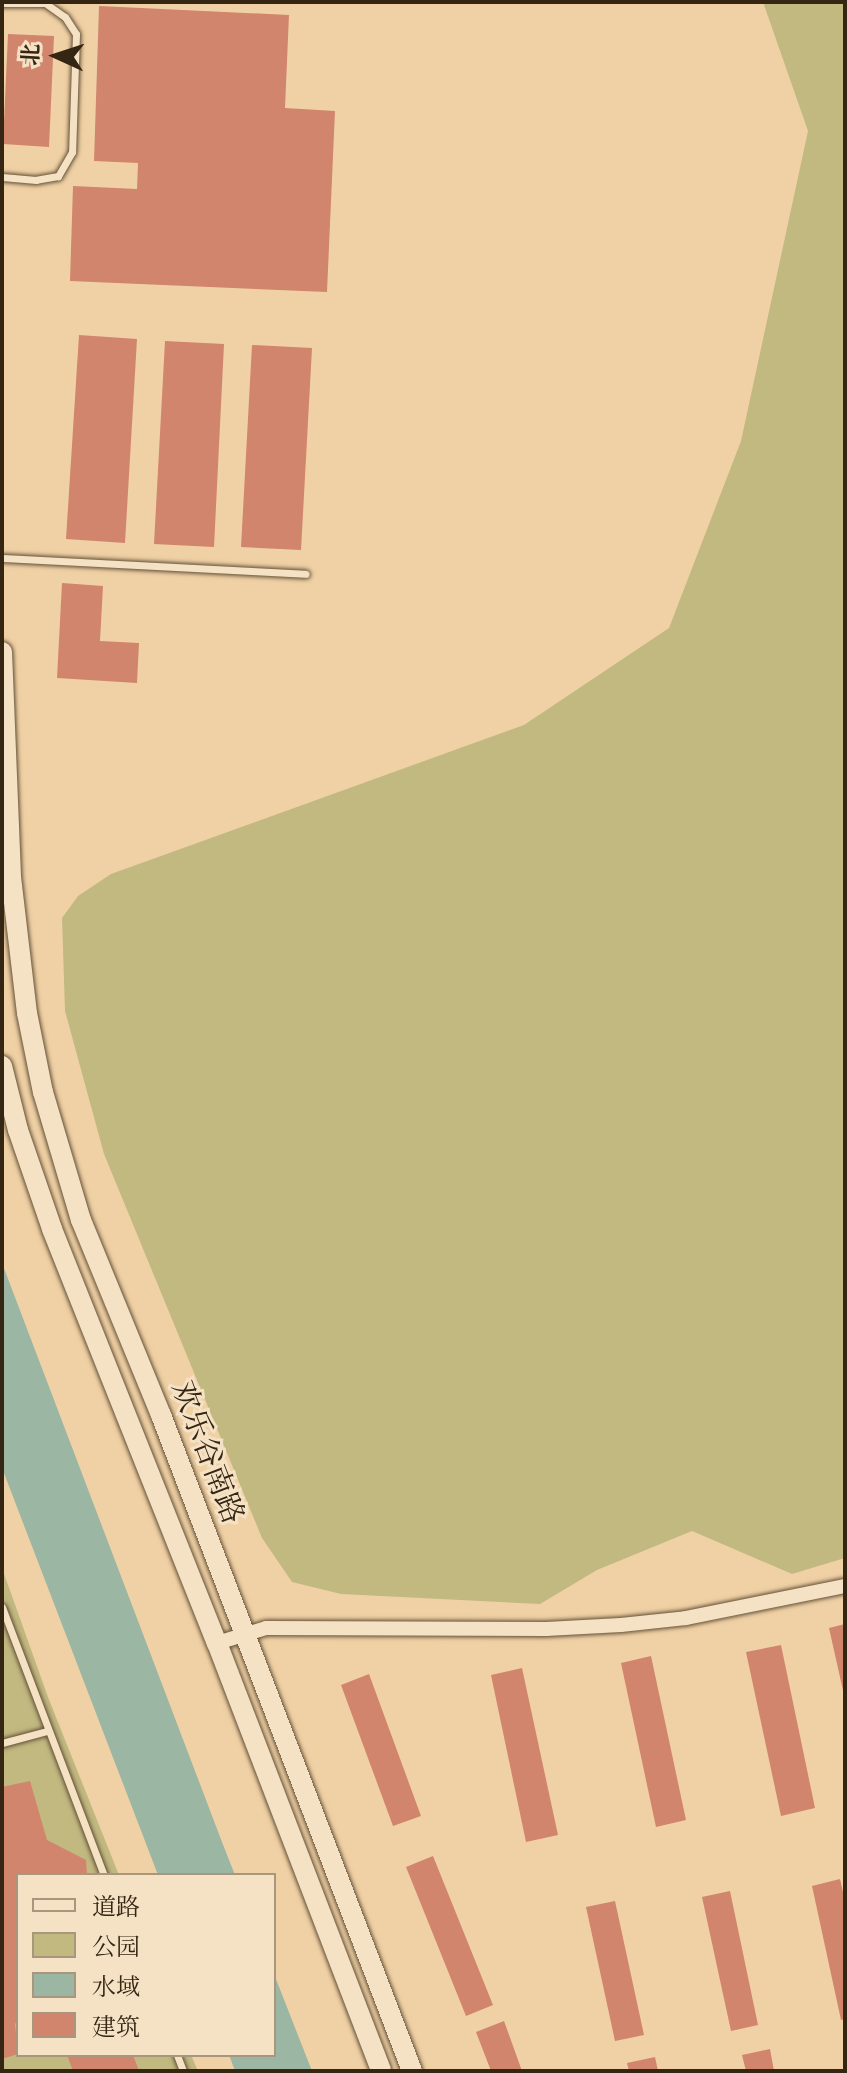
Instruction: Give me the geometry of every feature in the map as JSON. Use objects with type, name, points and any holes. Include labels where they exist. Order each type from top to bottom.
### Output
[{"type":"street","name":"欢乐谷南路","points":[[2,652],[7,878],[27,1013],[43,1092],[81,1220],[161,1415],[412,2071]]},
{"type":"street","name":"欢乐谷南路","points":[[2,1066],[18,1130],[52,1229],[217,1643],[381,2071]]},
{"type":"street","points":[[217,1643],[242,1633],[296,1627],[546,1629],[621,1625],[686,1618],[845,1586]]},
{"type":"street","points":[[277,1805],[279,1789],[285,1785],[294,1784],[306,1797]]},
{"type":"lane","points":[[2,3],[45,3],[65,17],[76,34],[72,152],[58,176],[36,180],[2,177]]},
{"type":"lane","points":[[2,558],[306,574]]},
{"type":"lane","points":[[2,1607],[103,1873]]},
{"type":"lane","points":[[2,1743],[47,1731]]},
{"type":"green space","points":[[763,2],[845,2],[845,1558],[792,1574],[692,1531],[597,1570],[540,1604],[341,1594],[292,1582],[262,1538],[104,1154],[65,1011],[62,918],[78,896],[111,874],[524,725],[669,628],[741,441],[808,131]]},
{"type":"green space","points":[[2,1568],[48,1697],[118,1873],[16,1873],[16,2057],[192,2057],[198,2071],[2,2071]]},
{"type":"water","points":[[2,1263],[234,1873],[157,1873],[2,1468]]},
{"type":"water","points":[[276,1979],[312,2071],[235,2071],[230,2057],[276,2057]]},
{"type":"building","points":[[99,6],[289,15],[285,108],[335,111],[327,292],[70,281],[73,186],[137,189],[138,163],[94,161]]},
{"type":"building","points":[[8,34],[54,36],[49,147],[3,144]]},
{"type":"building","points":[[79,335],[137,339],[125,543],[66,539]]},
{"type":"building","points":[[165,341],[224,344],[214,547],[154,544]]},
{"type":"building","points":[[252,345],[312,348],[301,550],[241,547]]},
{"type":"building","points":[[62,583],[103,586],[100,641],[139,643],[137,683],[57,678]]},
{"type":"building","points":[[845,1624],[845,1695],[844,1695],[829,1628]]},
{"type":"building","points":[[781,1645],[815,1808],[781,1816],[746,1652]]},
{"type":"building","points":[[651,1656],[686,1820],[656,1827],[621,1663]]},
{"type":"building","points":[[522,1668],[558,1835],[526,1842],[491,1675]]},
{"type":"building","points":[[369,1674],[421,1816],[393,1826],[341,1685]]},
{"type":"building","points":[[30,1781],[47,1840],[86,1860],[87,1873],[16,1873],[16,2055],[2,2059],[2,1787]]},
{"type":"building","points":[[433,1856],[493,2005],[466,2016],[406,1867]]},
{"type":"building","points":[[840,1879],[845,1901],[845,2019],[841,2020],[812,1886]]},
{"type":"building","points":[[730,1891],[758,2025],[731,2031],[702,1897]]},
{"type":"building","points":[[615,1901],[644,2035],[615,2041],[586,1907]]},
{"type":"building","points":[[504,2021],[522,2071],[491,2071],[476,2032]]},
{"type":"building","points":[[770,2049],[774,2071],[746,2071],[742,2055]]},
{"type":"building","points":[[68,2057],[134,2057],[139,2071],[73,2071]]},
{"type":"building","points":[[655,2057],[658,2071],[629,2071],[627,2063]]}]
